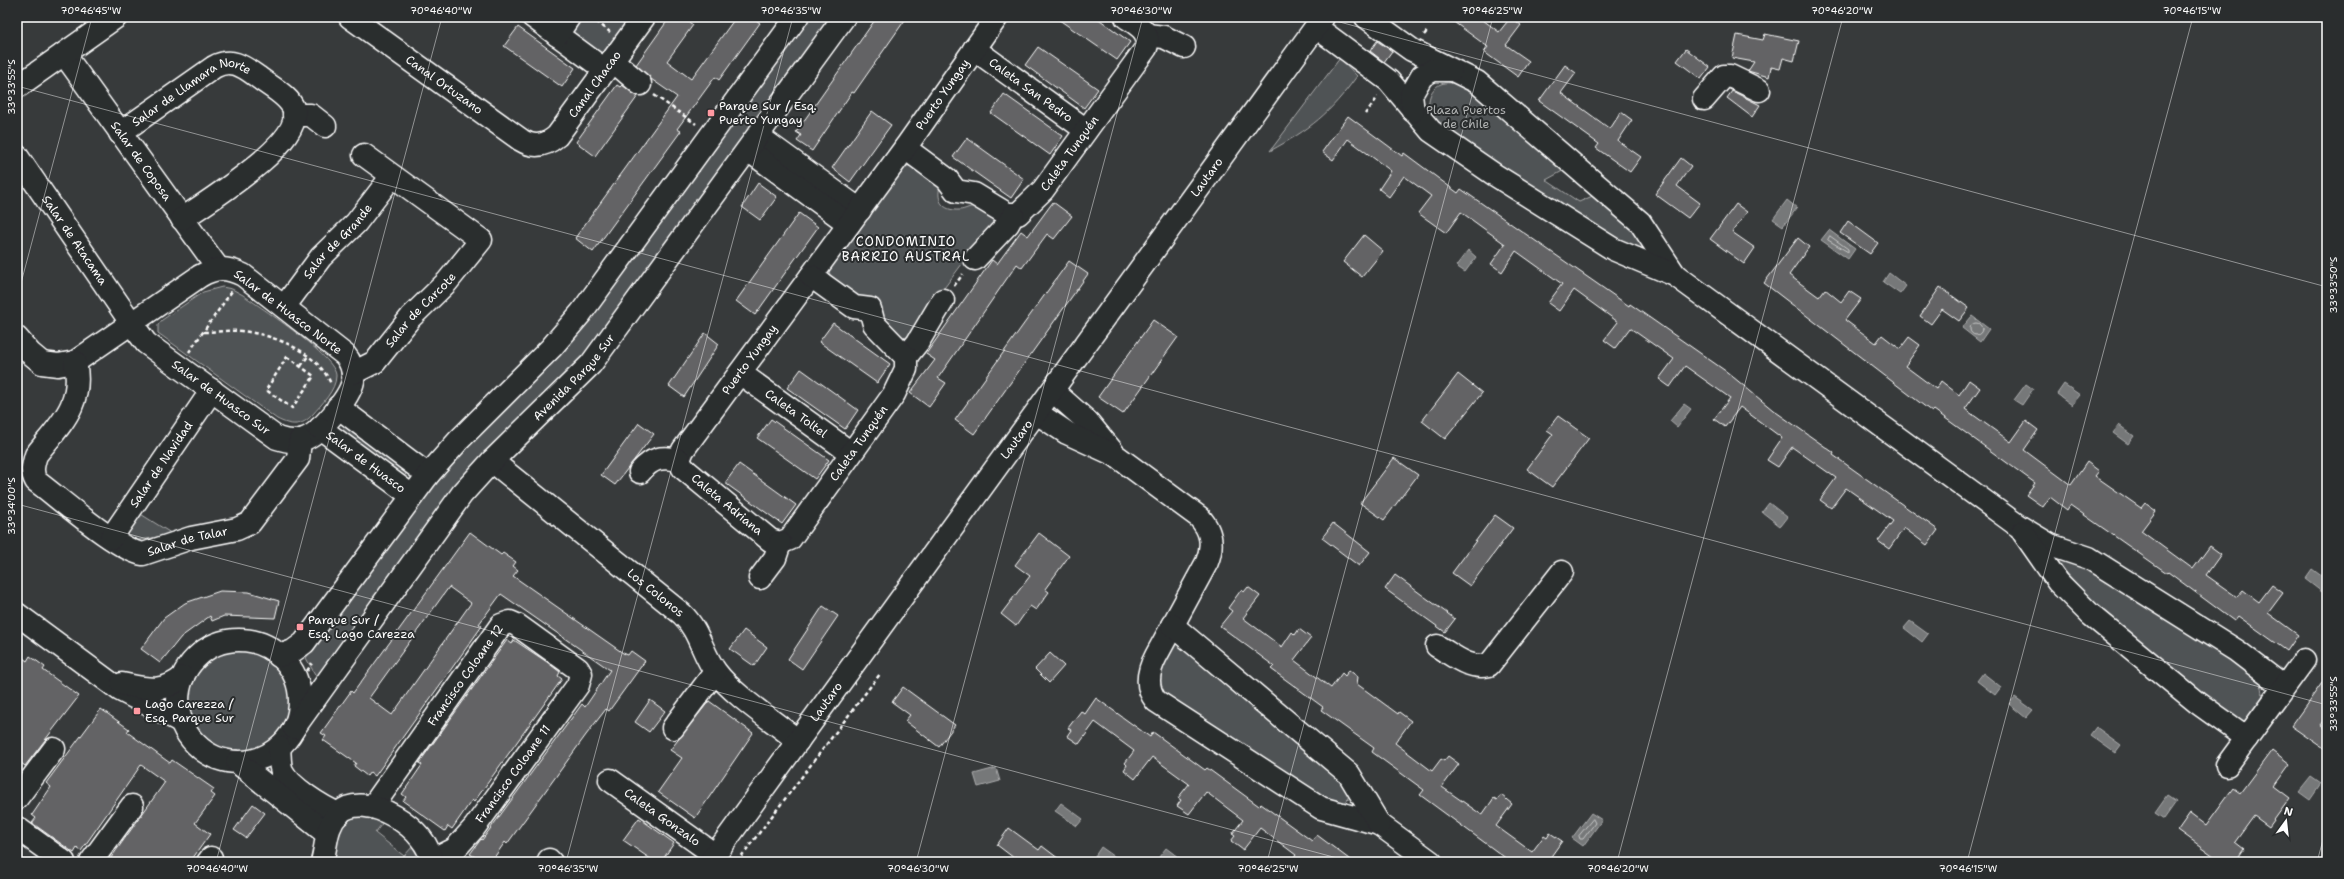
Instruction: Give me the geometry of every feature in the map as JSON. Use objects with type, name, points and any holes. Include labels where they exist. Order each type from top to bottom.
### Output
[{"type":"street","points":[[17,87],[116,17]]},
{"type":"street","name":"Canal Ortuzano","points":[[350,17],[521,140],[533,146],[540,145]]},
{"type":"street","points":[[533,17],[557,34],[640,84]]},
{"type":"street","points":[[557,34],[569,17]]},
{"type":"street","name":"Canal Chacao","points":[[540,145],[546,144],[560,133],[644,17]]},
{"type":"street","name":"Avenida Parque Sur","points":[[294,728],[452,506],[492,461],[591,364],[844,17]]},
{"type":"street","name":"Puerto Yungay","points":[[680,460],[683,450],[905,148],[997,17]]},
{"type":"street","points":[[1126,17],[1147,35],[1164,37],[1184,47]]},
{"type":"street","points":[[1366,17],[1412,50],[1477,82],[1640,222],[1675,275]]},
{"type":"street","points":[[279,656],[293,651],[312,634],[428,475],[567,330],[612,273],[795,18]]},
{"type":"street","points":[[1319,22],[1389,81],[1431,131],[1495,175],[1606,245],[1637,261],[1675,275],[2017,525],[2050,544],[2089,558],[2243,656],[2284,687]]},
{"type":"street","name":"Lautaro","points":[[712,859],[1038,413],[1319,22]]},
{"type":"street","name":"Caleta Tunquén","points":[[975,260],[1008,224],[1012,215],[1022,211],[1043,190],[1146,48],[1148,40],[1147,35]]},
{"type":"street","name":"Caleta San Pedro","points":[[974,49],[1086,130]]},
{"type":"street","name":"Salar de Coposa","points":[[64,54],[218,268]]},
{"type":"street","name":"Salar de Llamara Norte","points":[[120,133],[214,66],[225,62],[241,65],[289,100],[294,115]]},
{"type":"street","points":[[1413,111],[1411,95],[1422,76],[1433,70],[1451,70]]},
{"type":"street","points":[[1704,99],[1724,76],[1730,76],[1759,90]]},
{"type":"street","points":[[182,219],[276,150],[290,131],[294,115],[311,115],[325,126]]},
{"type":"street","points":[[753,143],[854,217]]},
{"type":"street","points":[[905,148],[947,179],[956,191],[974,194],[1002,212],[1012,215]]},
{"type":"street","points":[[364,155],[392,176]]},
{"type":"street","name":"Salar de Atacama","points":[[17,156],[132,324]]},
{"type":"street","name":"Salar de Carcote","points":[[353,373],[375,362],[411,317],[447,282],[481,240],[392,176]]},
{"type":"street","name":"Salar de Grande","points":[[284,307],[321,257],[356,223],[392,176]]},
{"type":"street","name":"Salar de Huasco Norte","points":[[17,338],[30,353],[42,362],[58,365],[75,362],[200,276],[218,268],[231,270],[243,275],[345,355],[353,373]]},
{"type":"street","points":[[812,276],[854,307],[870,309],[874,324],[906,356],[918,342],[943,300]]},
{"type":"street","name":"Salar de Huasco Sur","points":[[132,324],[146,343],[277,438],[291,441],[300,440]]},
{"type":"street","name":"Caleta Tunquén","points":[[780,543],[790,539],[900,383],[906,369],[906,356]]},
{"type":"street","name":"Salar de Talar","points":[[75,362],[78,381],[74,402],[25,473],[129,551],[143,554],[191,538],[244,526],[257,515],[298,459],[300,440]]},
{"type":"street","points":[[300,440],[309,437],[320,428],[338,407],[351,386],[353,373]]},
{"type":"street","name":"Caleta Toltel","points":[[740,373],[852,453]]},
{"type":"street","name":"Salar de Navidad","points":[[111,538],[212,390]]},
{"type":"street","points":[[1053,391],[1088,422],[1116,455]]},
{"type":"street","points":[[338,407],[428,475]]},
{"type":"street","points":[[1038,413],[1067,433],[1116,455],[1199,517],[1208,530],[1211,538],[1210,554],[1172,625],[1150,672],[1149,689],[1156,701],[1321,808],[1379,824],[1431,862]]},
{"type":"street","name":"Salar de Huasco","points":[[320,428],[412,496]]},
{"type":"street","points":[[640,472],[652,460],[658,458],[680,460]]},
{"type":"street","name":"Caleta Adriana","points":[[680,460],[683,468],[689,473],[770,540],[780,543]]},
{"type":"street","name":"Los Colonos","points":[[492,461],[682,614],[697,632],[715,672],[731,688],[798,741]]},
{"type":"street","points":[[2017,525],[2058,582],[2090,614],[2198,703],[2247,738]]},
{"type":"street","points":[[760,578],[775,558],[780,543]]},
{"type":"street","points":[[1437,646],[1468,665],[1480,667],[1488,665],[1562,572]]},
{"type":"street","points":[[20,621],[120,690],[182,722]]},
{"type":"street","name":"Francisco Coloane 12","points":[[372,806],[501,625],[510,622],[517,625],[578,669],[581,674]]},
{"type":"street","points":[[1172,625],[1348,774],[1358,787],[1379,824]]},
{"type":"street","points":[[106,679],[139,688],[161,689],[171,686],[183,677],[196,658],[208,649],[222,643],[237,641],[252,642],[267,647],[279,656],[290,668],[299,689],[299,713],[294,728],[279,746],[260,758],[237,762]]},
{"type":"street","points":[[2227,765],[2304,660]]},
{"type":"street","points":[[674,728],[715,672]]},
{"type":"street","name":"Francisco Coloane 11","points":[[431,862],[455,849],[464,841],[578,685],[581,674]]},
{"type":"street","points":[[183,677],[178,696],[182,722],[190,736],[200,748],[214,756],[237,762],[328,834]]},
{"type":"street","points":[[279,746],[280,765],[286,777],[317,802],[339,814]]},
{"type":"street","points":[[17,798],[54,749]]},
{"type":"street","name":"Caleta Gonzalo","points":[[610,780],[712,859]]},
{"type":"street","points":[[1339,813],[1351,803],[1358,787]]},
{"type":"street","points":[[91,862],[132,806]]},
{"type":"street","points":[[322,862],[328,834],[339,814],[355,806],[372,806],[389,813],[420,837],[429,850],[431,862]]},
{"type":"street","points":[[17,828],[64,862]]},
{"type":"path","points":[[591,17],[613,35]]},
{"type":"path","points":[[640,84],[711,135]]},
{"type":"path","points":[[943,300],[975,260]]},
{"type":"path","points":[[179,367],[243,275]]},
{"type":"path","points":[[204,332],[242,331],[274,339],[308,356],[326,374],[338,407]]},
{"type":"path","points":[[301,366],[308,356]]},
{"type":"path","points":[[287,357],[301,366],[314,376],[292,408],[266,390],[287,357]]},
{"type":"path","points":[[737,862],[880,674]]},
{"type":"green space","points":[[576,17],[632,17],[601,58],[565,32]]},
{"type":"green space","points":[[808,17],[833,17],[646,277],[567,378],[317,678],[306,658],[416,507],[486,427],[560,356],[607,296]]},
{"type":"green space","points":[[1340,58],[1357,76],[1338,101],[1318,120],[1308,128],[1270,151]]},
{"type":"green space","name":"Plaza Puertos de Chile","points":[[1443,83],[1454,83],[1470,88],[1568,168],[1546,180],[1579,202],[1597,194],[1640,230],[1647,246],[1643,251],[1606,238],[1430,117],[1429,103],[1433,90]]},
{"type":"green space","points":[[905,166],[913,166],[940,186],[939,196],[945,207],[953,210],[959,210],[977,207],[986,212],[1000,224],[968,256],[933,303],[911,340],[895,333],[831,278],[828,268]]},
{"type":"green space","points":[[222,287],[232,289],[243,295],[280,321],[311,345],[333,368],[336,376],[334,387],[328,397],[305,421],[292,424],[277,419],[158,333],[158,325],[162,320],[203,292]]},
{"type":"green space","points":[[347,424],[409,470],[402,479],[340,433]]},
{"type":"green space","points":[[139,513],[174,535],[131,541],[125,537]]},
{"type":"green space","points":[[2060,557],[2071,558],[2255,674],[2260,681],[2263,695],[2254,712],[2243,723],[2234,720],[2135,639],[2087,596],[2057,562]]},
{"type":"green space","points":[[1175,643],[1182,643],[1345,780],[1350,791],[1347,801],[1339,806],[1162,699],[1155,675]]},
{"type":"green space","points":[[239,650],[259,654],[275,665],[286,681],[290,701],[286,721],[275,737],[259,748],[239,752],[219,748],[203,737],[192,721],[188,701],[192,681],[203,665],[219,654]]},
{"type":"green space","points":[[365,814],[384,821],[375,833],[404,856],[414,845],[419,852],[420,862],[332,862],[337,837],[343,825],[356,817]]},
{"type":"water","points":[[1787,200],[1797,208],[1783,226],[1773,219]]},
{"type":"water","points":[[1829,230],[1855,249],[1848,259],[1821,240]]},
{"type":"water","points":[[1468,250],[1476,257],[1465,272],[1456,266]]},
{"type":"water","points":[[1889,273],[1906,286],[1900,294],[1883,282]]},
{"type":"water","points":[[1972,316],[1989,329],[1980,342],[1962,328]]},
{"type":"water","points":[[2026,384],[2033,389],[2022,405],[2014,400]]},
{"type":"water","points":[[2064,384],[2080,395],[2072,405],[2057,394]]},
{"type":"water","points":[[1684,404],[1691,409],[1677,427],[1670,421]]},
{"type":"water","points":[[2119,425],[2134,436],[2128,444],[2113,433]]},
{"type":"water","points":[[1769,503],[1787,517],[1780,526],[1762,512]]},
{"type":"water","points":[[2312,569],[2327,580],[2327,586],[2322,592],[2305,579]]},
{"type":"water","points":[[1910,621],[1928,634],[1922,642],[1904,628]]},
{"type":"water","points":[[1983,673],[2001,687],[1995,695],[1977,681]]},
{"type":"water","points":[[2015,697],[2033,710],[2026,718],[2009,704]]},
{"type":"water","points":[[2096,727],[2121,745],[2115,753],[2090,735]]},
{"type":"water","points":[[996,768],[1000,781],[978,787],[974,774]]},
{"type":"water","points":[[2311,777],[2321,784],[2310,800],[2299,792]]},
{"type":"water","points":[[2167,796],[2176,802],[2164,819],[2155,813]]},
{"type":"water","points":[[1061,803],[1083,819],[1077,826],[1055,811]]},
{"type":"water","points":[[1591,813],[1602,820],[1583,846],[1572,838]]},
{"type":"water","points":[[1101,847],[1118,859],[1116,862],[1103,862],[1095,856]]},
{"type":"water","points":[[1166,848],[1182,860],[1181,862],[1166,862],[1159,857]]},
{"type":"building","points":[[670,17],[682,17],[693,25],[667,61],[691,79],[736,17],[752,17],[760,23],[719,80],[715,77],[677,129],[681,131],[593,252],[575,238],[677,97],[651,79],[636,65]]},
{"type":"building","points":[[877,17],[907,17],[854,93],[852,92],[812,151],[797,141],[801,135],[796,132]]},
{"type":"building","points":[[1055,17],[1096,17],[1130,42],[1117,60]]},
{"type":"building","points":[[1447,17],[1479,17],[1499,32],[1511,17],[1521,25],[1506,45],[1529,61],[1518,77],[1484,52],[1488,47]]},
{"type":"building","points":[[518,27],[575,68],[562,87],[504,46]]},
{"type":"building","points":[[1765,34],[1799,41],[1794,61],[1783,58],[1780,69],[1771,67],[1769,77],[1748,71],[1754,62],[1732,58],[1737,35],[1763,40]]},
{"type":"building","points":[[1377,41],[1392,51],[1384,62],[1370,51]]},
{"type":"building","points":[[1038,47],[1098,89],[1084,108],[1025,65]]},
{"type":"building","points":[[1686,49],[1710,67],[1701,79],[1677,61]]},
{"type":"building","points":[[1565,65],[1576,73],[1561,93],[1610,129],[1621,112],[1632,120],[1618,141],[1641,157],[1630,172],[1596,148],[1599,144],[1539,101]]},
{"type":"building","points":[[617,85],[620,87],[622,85],[638,96],[595,156],[576,142]]},
{"type":"building","points":[[1732,91],[1760,105],[1752,117],[1727,98]]},
{"type":"building","points":[[1004,94],[1063,136],[1050,155],[991,113]]},
{"type":"building","points":[[872,111],[891,125],[850,182],[832,168]]},
{"type":"building","points":[[1348,116],[1402,156],[1404,153],[1458,193],[1461,189],[1727,372],[1773,410],[1834,453],[1833,455],[1938,530],[1927,545],[1904,528],[1889,549],[1878,541],[1893,521],[1846,488],[1831,508],[1820,500],[1836,478],[1792,447],[1778,467],[1767,460],[1782,438],[1740,407],[1725,427],[1714,419],[1730,398],[1685,366],[1670,387],[1659,379],[1674,359],[1630,328],[1615,348],[1604,340],[1618,322],[1574,290],[1559,311],[1548,303],[1562,284],[1516,251],[1502,272],[1491,264],[1505,244],[1461,212],[1446,233],[1418,213],[1431,196],[1404,176],[1389,197],[1379,189],[1391,171],[1348,139],[1333,160],[1322,152]]},
{"type":"building","points":[[967,138],[1024,179],[1011,198],[953,157]]},
{"type":"building","points":[[1681,158],[1691,166],[1677,186],[1700,203],[1688,218],[1655,194]]},
{"type":"building","points":[[758,183],[777,197],[760,220],[742,207]]},
{"type":"building","points":[[1053,202],[1072,216],[1054,239],[1047,234],[1022,268],[1017,264],[938,378],[946,383],[929,407],[910,393],[935,360],[926,354],[992,260],[997,264],[1021,231],[1028,236]]},
{"type":"building","points":[[1736,204],[1747,212],[1732,232],[1755,248],[1744,264],[1710,239]]},
{"type":"building","points":[[799,213],[818,227],[755,315],[736,301]]},
{"type":"building","points":[[1848,221],[1878,243],[1870,254],[1840,233]]},
{"type":"building","points":[[1364,235],[1383,251],[1362,277],[1343,262]]},
{"type":"building","points":[[1798,238],[1809,247],[1789,275],[1819,297],[1825,289],[1841,302],[1849,291],[1861,299],[1845,320],[1876,343],[1882,335],[1900,349],[1909,337],[1920,345],[1905,366],[1936,389],[1941,381],[1959,395],[1969,380],[1980,388],[1965,409],[2011,442],[2026,421],[2038,430],[2024,450],[2071,485],[2087,462],[2099,471],[2095,476],[2141,508],[2145,503],[2156,511],[2141,531],[2193,569],[2210,546],[2221,554],[2206,575],[2237,597],[2243,590],[2259,602],[2272,585],[2283,593],[2268,613],[2298,635],[2287,651],[2238,616],[2234,621],[2168,572],[2167,573],[2070,505],[2067,510],[2050,497],[2043,507],[2026,495],[2035,483],[1934,410],[1932,412],[1764,283]]},
{"type":"building","points":[[1069,261],[1088,274],[974,434],[955,420]]},
{"type":"building","points":[[1940,287],[1969,308],[1959,321],[1942,309],[1931,324],[1920,316]]},
{"type":"building","points":[[1153,320],[1178,337],[1123,414],[1098,397]]},
{"type":"building","points":[[833,323],[890,364],[877,383],[819,342]]},
{"type":"building","points":[[705,333],[719,344],[684,397],[669,386]]},
{"type":"building","points":[[801,369],[858,410],[845,429],[787,388]]},
{"type":"building","points":[[1458,374],[1482,393],[1445,439],[1422,421]]},
{"type":"building","points":[[1558,416],[1589,438],[1552,487],[1527,469],[1553,434],[1547,430]]},
{"type":"building","points":[[771,419],[829,460],[815,479],[757,438]]},
{"type":"building","points":[[639,423],[654,434],[615,485],[601,475]]},
{"type":"building","points":[[1394,458],[1418,475],[1384,520],[1360,503]]},
{"type":"building","points":[[739,464],[796,505],[782,524],[725,483]]},
{"type":"building","points":[[1495,515],[1513,528],[1470,586],[1452,573]]},
{"type":"building","points":[[1333,523],[1370,552],[1359,566],[1322,538]]},
{"type":"building","points":[[470,532],[501,555],[503,553],[516,562],[513,566],[518,570],[513,576],[623,653],[628,655],[631,651],[645,661],[609,711],[606,709],[507,844],[505,842],[491,862],[471,862],[475,857],[470,854],[481,839],[482,840],[582,704],[585,707],[610,670],[501,594],[479,624],[482,626],[375,776],[370,772],[367,776],[354,766],[356,763],[323,740],[326,736],[321,733],[351,691],[353,693]],"holes":[[[449,587],[471,603],[392,715],[369,698]]]},
{"type":"building","points":[[1039,533],[1069,556],[1045,589],[1049,592],[1036,610],[1030,606],[1016,626],[1001,614],[1030,576],[1015,565]]},
{"type":"building","points":[[1395,575],[1455,619],[1445,632],[1385,589]]},
{"type":"building","points":[[1248,587],[1260,596],[1243,618],[1282,647],[1292,632],[1295,635],[1299,629],[1311,638],[1294,660],[1331,688],[1342,673],[1345,676],[1349,670],[1358,677],[1357,684],[1398,714],[1399,712],[1411,721],[1395,743],[1432,771],[1441,759],[1444,761],[1448,756],[1459,764],[1442,787],[1482,815],[1494,798],[1497,800],[1501,795],[1512,804],[1496,826],[1532,852],[1544,836],[1547,838],[1550,833],[1562,841],[1547,862],[1511,862],[1420,795],[1424,790],[1372,752],[1374,748],[1321,710],[1323,707],[1271,669],[1274,666],[1220,626],[1232,611],[1228,608],[1241,590],[1244,592]]},
{"type":"building","points":[[220,591],[249,592],[279,601],[275,618],[224,616],[212,621],[210,616],[181,637],[160,663],[141,649],[164,618],[185,603]]},
{"type":"building","points":[[823,606],[838,616],[802,669],[788,659]]},
{"type":"building","points":[[744,630],[767,647],[754,666],[730,649]]},
{"type":"building","points":[[507,640],[512,644],[514,640],[547,662],[560,672],[558,676],[562,679],[474,802],[472,800],[452,829],[448,826],[445,831],[403,801],[406,797],[402,794],[422,765],[419,763]]},
{"type":"building","points":[[1050,653],[1064,666],[1049,683],[1035,669]]},
{"type":"building","points":[[30,656],[45,667],[43,670],[79,696],[25,766],[17,760],[17,667],[23,658],[27,661]]},
{"type":"building","points":[[2327,676],[2327,716],[2320,725],[2327,730],[2327,751],[2291,726]]},
{"type":"building","points":[[903,687],[955,725],[939,747],[905,721],[910,715],[892,702]]},
{"type":"building","points":[[1096,698],[1150,737],[1153,732],[1205,770],[1207,768],[1259,806],[1261,804],[1312,841],[1317,835],[1353,862],[1291,862],[1296,855],[1260,828],[1243,850],[1231,841],[1235,836],[1232,834],[1243,820],[1206,792],[1189,814],[1177,806],[1181,800],[1178,798],[1189,784],[1152,757],[1135,779],[1124,770],[1127,765],[1125,763],[1134,751],[1095,722],[1079,744],[1067,736],[1071,730],[1068,728],[1081,711],[1085,714]]},
{"type":"building","points":[[650,700],[665,711],[649,732],[635,722]]},
{"type":"building","points":[[709,701],[753,733],[695,818],[658,792],[682,758],[670,750]]},
{"type":"building","points":[[101,709],[129,729],[127,732],[170,763],[172,760],[214,789],[211,793],[215,796],[195,823],[210,834],[190,862],[108,862],[165,782],[141,765],[81,851],[77,848],[74,853],[32,823],[36,818],[32,815],[51,787],[46,783]]},
{"type":"building","points":[[2272,750],[2290,764],[2274,786],[2290,798],[2269,827],[2254,816],[2235,842],[2244,849],[2235,862],[2222,862],[2178,830],[2190,813],[2206,825],[2233,788],[2240,793]]},
{"type":"building","points":[[253,804],[265,813],[246,838],[234,830]]},
{"type":"building","points":[[639,818],[674,843],[661,862],[655,862],[623,840]]},
{"type":"building","points":[[1009,828],[1039,850],[1042,846],[1063,862],[1023,862],[1015,856],[1014,858],[997,845]]},
{"type":"place","name":"Parque Sur / Esq. Puerto Yungay","points":[[711,113]]},
{"type":"place","name":"Parque Sur / Esq. Lago Carezza","points":[[300,627]]},
{"type":"place","name":"Lago Carezza / Esq. Parque Sur","points":[[137,711]]},
{"type":"district","name":"CONDOMINIO BARRIO AUSTRAL","points":[[906,248]]}]
